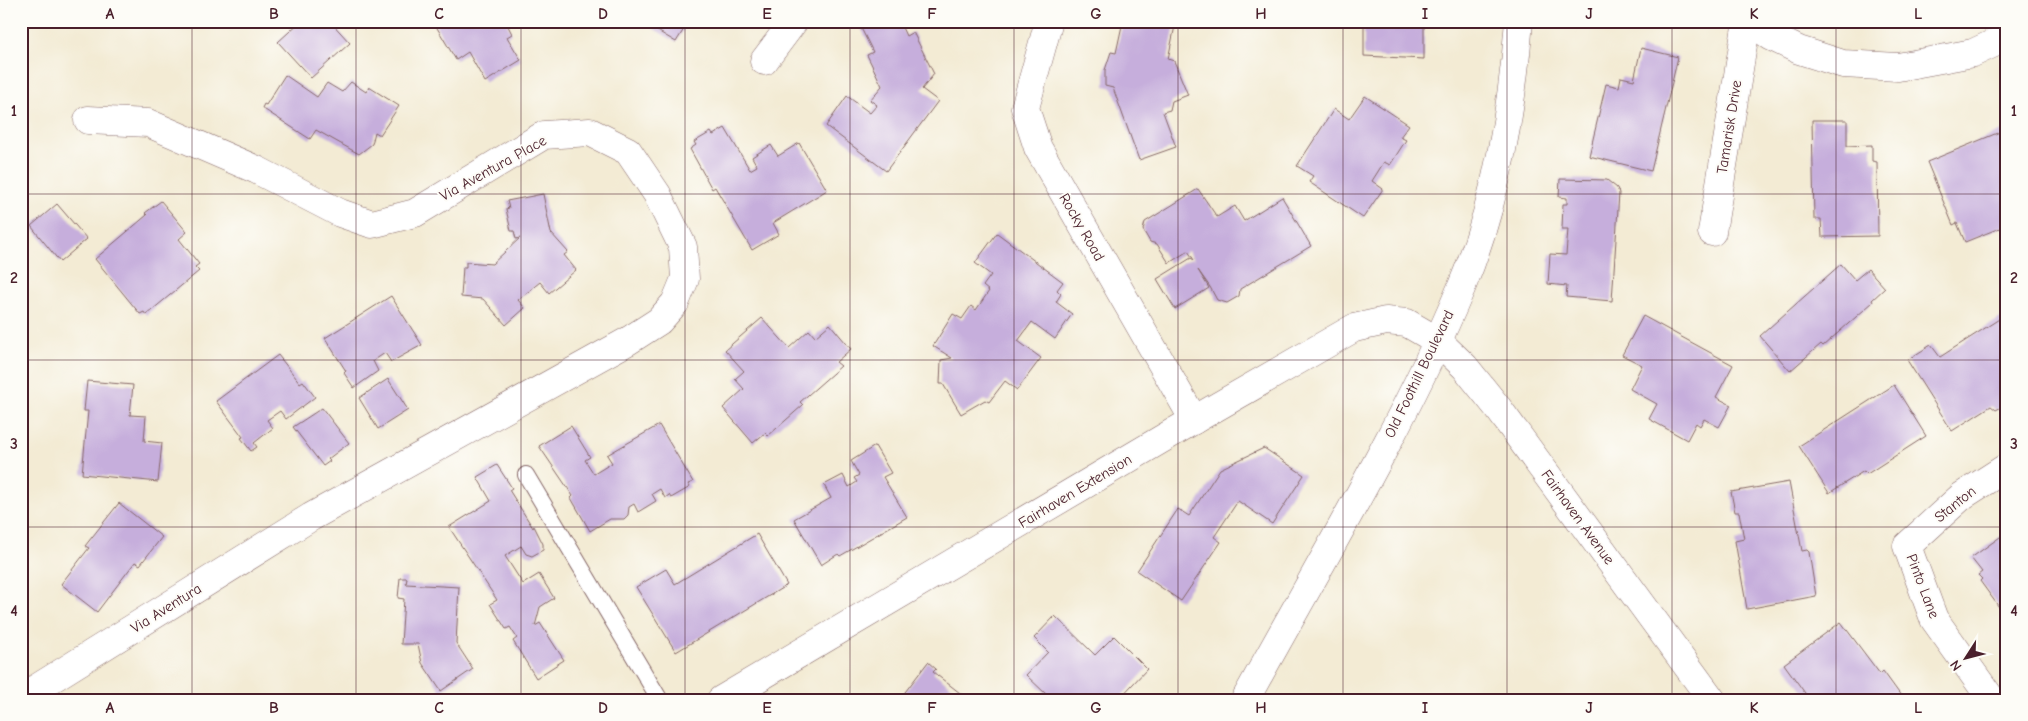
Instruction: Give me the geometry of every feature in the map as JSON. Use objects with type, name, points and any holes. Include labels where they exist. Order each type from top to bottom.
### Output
[{"type":"street","points":[[764,61],[794,21]]},
{"type":"street","name":"Rocky Road","points":[[1049,21],[1025,108],[1038,148],[1194,420]]},
{"type":"street","name":"Old Foothill Boulevard","points":[[1245,700],[1406,406],[1462,285],[1495,180],[1509,120],[1519,21]]},
{"type":"street","points":[[1748,21],[1772,37],[1799,50],[1843,64],[1898,67],[1973,53],[2007,37]]},
{"type":"street","name":"Tamarisk Drive","points":[[1712,232],[1748,21]]},
{"type":"street","name":"Via Aventura Place","points":[[88,120],[148,123],[258,170],[340,213],[372,224],[414,213],[544,135],[590,132],[628,151],[657,194],[683,247],[685,279],[675,303],[659,321],[628,341],[311,517]]},
{"type":"street","name":"Fairhaven Extension","points":[[721,700],[1194,420],[1354,328],[1386,321],[1407,323],[1438,340]]},
{"type":"street","name":"Fairhaven Avenue","points":[[1438,340],[1465,368],[1498,408],[1712,700]]},
{"type":"street","name":"Stanton","points":[[1907,546],[1962,496],[2007,467]]},
{"type":"street","name":"Via Aventura","points":[[21,698],[311,517]]},
{"type":"street","name":"Pinto Lane","points":[[1907,546],[1934,619],[1992,700]]},
{"type":"lane","points":[[526,475],[660,700]]},
{"type":"building","points":[[301,21],[305,21],[309,25],[313,21],[330,21],[350,43],[311,78],[278,42]]},
{"type":"building","points":[[433,21],[512,21],[507,24],[512,34],[507,37],[521,60],[485,82],[468,52],[456,60]]},
{"type":"building","points":[[648,21],[689,21],[676,42],[646,24]]},
{"type":"building","points":[[875,21],[899,21],[906,36],[913,32],[934,74],[922,89],[938,101],[886,171],[826,126],[847,96],[870,113],[877,105],[870,100],[882,86],[867,55],[873,52],[861,28]]},
{"type":"building","points":[[1123,21],[1176,21],[1168,59],[1174,61],[1188,95],[1172,101],[1170,110],[1163,112],[1176,147],[1139,160],[1113,88],[1105,86],[1105,70],[1111,52],[1116,53]]},
{"type":"building","points":[[1364,21],[1424,21],[1424,59],[1364,56]]},
{"type":"building","points":[[1641,48],[1678,57],[1651,171],[1589,156],[1606,84],[1619,87],[1621,77],[1634,80]]},
{"type":"building","points":[[285,75],[317,97],[327,83],[342,92],[351,82],[366,92],[369,87],[399,106],[380,135],[375,132],[372,144],[359,154],[316,130],[310,139],[262,108],[264,104],[266,105]]},
{"type":"building","points":[[1365,96],[1409,125],[1400,137],[1406,140],[1390,165],[1384,162],[1372,181],[1383,189],[1363,218],[1309,182],[1313,176],[1297,166],[1334,109],[1349,119]]},
{"type":"building","points":[[1812,120],[1847,120],[1847,146],[1872,145],[1872,161],[1877,162],[1878,236],[1822,237],[1821,219],[1814,219]]},
{"type":"building","points":[[725,128],[750,170],[757,166],[752,157],[771,145],[778,156],[799,143],[827,190],[773,223],[779,234],[752,250],[715,187],[712,189],[690,149],[696,145],[694,142],[711,132],[713,135]]},
{"type":"building","points":[[2007,129],[2007,225],[1965,242],[1957,223],[1953,225],[1927,162]]},
{"type":"building","points":[[1560,179],[1607,180],[1617,188],[1619,193],[1612,301],[1566,297],[1567,286],[1548,284],[1550,254],[1566,255],[1568,229],[1562,229],[1563,204],[1567,204],[1567,198],[1559,197]]},
{"type":"building","points":[[1198,189],[1217,217],[1235,206],[1244,221],[1282,197],[1311,246],[1240,289],[1239,296],[1227,303],[1217,300],[1198,270],[1209,288],[1175,309],[1157,279],[1191,258],[1194,260],[1188,251],[1169,263],[1157,244],[1150,242],[1143,230],[1145,222]]},
{"type":"building","points":[[543,194],[551,233],[568,252],[564,255],[576,270],[549,293],[540,282],[518,300],[525,308],[506,325],[483,299],[461,297],[463,267],[466,267],[466,262],[492,264],[520,238],[516,239],[514,231],[511,231],[506,209],[509,208],[507,201]]},
{"type":"building","points":[[161,201],[187,232],[179,239],[199,264],[195,267],[199,271],[146,315],[144,312],[140,314],[95,259],[147,215],[145,213]]},
{"type":"building","points":[[57,204],[87,239],[60,262],[31,226]]},
{"type":"building","points":[[997,233],[1063,282],[1057,290],[1061,294],[1056,302],[1072,314],[1055,339],[1032,322],[1018,341],[1041,358],[1017,390],[1005,381],[989,402],[985,400],[961,414],[943,384],[940,384],[941,360],[952,358],[933,346],[953,314],[962,319],[971,306],[976,310],[989,291],[983,286],[991,275],[975,263]]},
{"type":"building","points":[[1841,264],[1855,280],[1868,269],[1885,288],[1872,300],[1873,302],[1823,346],[1821,344],[1790,371],[1760,336]]},
{"type":"building","points":[[391,296],[422,345],[391,362],[385,353],[373,361],[378,371],[354,388],[344,373],[346,371],[325,338]]},
{"type":"building","points":[[2007,314],[2007,404],[1996,410],[1991,406],[1952,431],[1907,360],[1931,345],[1940,357]]},
{"type":"building","points":[[1643,316],[1733,365],[1716,397],[1731,405],[1719,427],[1704,419],[1700,426],[1696,423],[1687,440],[1649,419],[1657,404],[1630,389],[1642,365],[1622,355]]},
{"type":"building","points":[[762,318],[789,348],[809,330],[815,337],[830,324],[851,349],[836,362],[841,366],[800,402],[803,405],[768,436],[765,433],[753,443],[723,408],[744,389],[735,379],[744,371],[725,350]]},
{"type":"building","points":[[278,355],[300,383],[303,381],[315,397],[286,419],[280,411],[267,420],[273,428],[254,443],[257,447],[251,451],[216,401]]},
{"type":"building","points":[[388,379],[408,410],[378,429],[359,398]]},
{"type":"building","points":[[87,381],[133,385],[130,415],[146,416],[144,441],[162,443],[158,482],[82,474],[88,411],[84,411]]},
{"type":"building","points":[[1894,385],[1926,436],[1867,474],[1864,471],[1829,493],[1799,446]]},
{"type":"building","points":[[322,408],[349,443],[328,459],[330,461],[323,466],[293,427]]},
{"type":"building","points":[[659,425],[693,482],[688,484],[690,487],[671,498],[669,495],[665,498],[660,489],[652,494],[656,501],[638,512],[634,504],[629,507],[628,515],[624,519],[610,519],[590,531],[571,498],[573,496],[539,446],[571,426],[590,457],[585,460],[594,474],[612,463],[607,455]]},
{"type":"building","points":[[875,446],[891,473],[883,477],[907,517],[821,565],[794,519],[831,498],[824,485],[843,475],[849,487],[857,482],[854,478],[859,475],[851,461]]},
{"type":"building","points":[[1264,448],[1304,475],[1272,524],[1238,501],[1214,537],[1221,542],[1181,601],[1137,571],[1178,509],[1189,516],[1220,469]]},
{"type":"building","points":[[497,465],[512,488],[509,490],[533,528],[534,526],[543,544],[543,550],[532,556],[526,554],[521,546],[505,556],[523,584],[539,574],[554,598],[540,607],[535,626],[540,623],[564,660],[536,678],[513,641],[517,638],[510,627],[506,629],[490,604],[497,600],[449,527],[491,501],[477,477]]},
{"type":"building","points":[[1789,482],[1802,551],[1807,550],[1809,552],[1816,596],[1747,609],[1735,541],[1744,539],[1739,512],[1735,512],[1731,492]]},
{"type":"building","points":[[119,503],[162,537],[140,565],[135,562],[97,612],[61,584],[89,548],[85,546]]},
{"type":"building","points":[[2007,532],[2007,611],[2004,614],[1980,581],[1982,579],[1978,575],[1982,572],[1971,558]]},
{"type":"building","points":[[757,534],[787,585],[676,652],[636,587],[666,569],[675,584]]},
{"type":"building","points":[[400,578],[407,578],[406,584],[459,587],[456,643],[473,669],[441,691],[422,663],[418,644],[401,644],[404,599],[398,598]]},
{"type":"building","points":[[1055,616],[1095,655],[1114,636],[1147,669],[1118,700],[1043,700],[1047,695],[1026,675],[1048,652],[1034,638]]},
{"type":"building","points":[[1841,622],[1880,674],[1883,671],[1904,700],[1833,700],[1829,695],[1823,700],[1810,700],[1784,664]]},
{"type":"building","points":[[928,662],[936,669],[933,672],[969,700],[899,700]]}]
